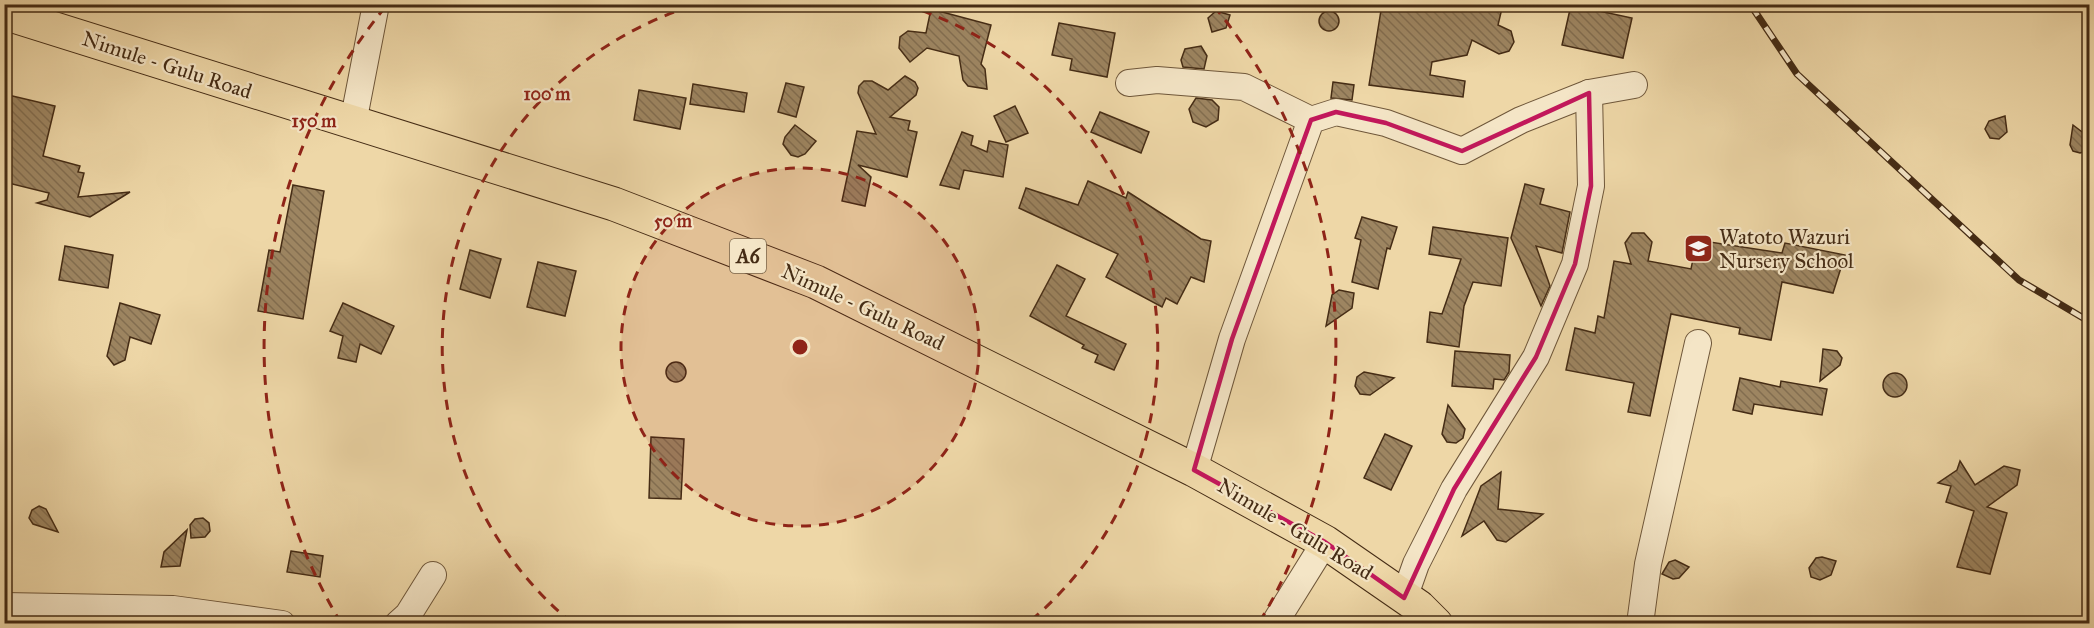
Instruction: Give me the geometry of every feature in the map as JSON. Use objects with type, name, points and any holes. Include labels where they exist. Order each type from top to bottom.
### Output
[{"type":"main road","name":"Nimule - Gulu Road","points":[[4,13],[614,204],[816,282],[1194,470],[1325,542],[1404,597],[1436,624]]},
{"type":"street","points":[[353,123],[376,4]]},
{"type":"street","points":[[1130,83],[1157,80],[1244,87],[1311,120],[1336,112],[1386,123],[1462,151],[1521,120],[1588,93],[1634,85]]},
{"type":"street","points":[[1404,597],[1416,564],[1454,489],[1536,357],[1575,264],[1591,186],[1588,93]]},
{"type":"street","points":[[1194,470],[1233,339],[1311,120]]},
{"type":"street","points":[[1640,624],[1648,564],[1698,343]]},
{"type":"street","points":[[1274,624],[1325,542]]},
{"type":"street","points":[[398,624],[408,615],[433,574]]},
{"type":"street","points":[[4,606],[173,609],[282,624]]},
{"type":"highlighted area","points":[[1589,93],[1591,186],[1575,264],[1536,357],[1454,489],[1404,598],[1325,542],[1194,470],[1232,339],[1311,120],[1336,112],[1386,123],[1462,151]]},
{"type":"building","points":[[1382,4],[1441,10],[1442,4],[1503,4],[1498,25],[1511,31],[1514,42],[1509,51],[1499,54],[1472,40],[1467,55],[1432,62],[1430,75],[1465,81],[1463,97],[1369,85]]},
{"type":"building","points":[[1571,5],[1632,18],[1623,58],[1562,45]]},
{"type":"building","points":[[931,9],[991,25],[981,64],[985,69],[987,89],[968,86],[963,80],[959,56],[927,48],[910,62],[899,48],[900,37],[908,31],[926,33]]},
{"type":"building","points":[[1216,11],[1230,15],[1226,28],[1212,32],[1208,18]]},
{"type":"building","points":[[1325,11],[1333,11],[1339,17],[1339,25],[1333,31],[1325,31],[1319,25],[1319,17]]},
{"type":"building","points":[[1059,23],[1115,33],[1107,77],[1070,70],[1072,59],[1052,55]]},
{"type":"building","points":[[1201,46],[1207,56],[1204,69],[1183,67],[1181,60],[1185,49]]},
{"type":"building","points":[[905,76],[915,82],[918,88],[916,95],[890,117],[910,121],[908,130],[917,132],[907,177],[858,165],[871,177],[865,206],[842,201],[857,131],[876,134],[858,93],[859,86],[864,81],[872,81],[888,90]]},
{"type":"building","points":[[1333,82],[1354,85],[1352,100],[1331,98]]},
{"type":"building","points":[[786,83],[804,87],[796,117],[778,112]]},
{"type":"building","points":[[693,84],[747,93],[744,112],[690,104]]},
{"type":"building","points":[[639,90],[686,98],[680,129],[634,120]]},
{"type":"building","points":[[4,94],[55,106],[43,156],[80,166],[78,172],[84,173],[78,197],[130,192],[90,217],[37,203],[47,200],[49,193],[4,182]]},
{"type":"building","points":[[1196,98],[1212,100],[1219,107],[1218,120],[1206,127],[1193,122],[1189,109]]},
{"type":"building","points":[[1015,106],[1028,133],[1006,142],[994,116]]},
{"type":"building","points":[[1100,112],[1149,132],[1141,153],[1091,132]]},
{"type":"building","points":[[2005,116],[2007,132],[1999,139],[1990,138],[1985,129],[1989,121]]},
{"type":"building","points":[[795,125],[816,141],[805,154],[798,157],[791,155],[783,144],[785,137]]},
{"type":"building","points":[[2073,125],[2090,138],[2090,150],[2080,153],[2073,151],[2070,145]]},
{"type":"building","points":[[962,132],[973,136],[971,145],[987,152],[989,141],[1008,145],[1003,177],[964,170],[959,189],[940,185]]},
{"type":"building","points":[[1088,181],[1126,198],[1128,192],[1201,239],[1211,241],[1204,282],[1191,277],[1177,304],[1166,298],[1162,307],[1106,277],[1118,254],[1019,208],[1026,188],[1078,205]]},
{"type":"building","points":[[1525,184],[1544,189],[1540,204],[1570,212],[1562,253],[1536,246],[1550,286],[1541,306],[1511,238]]},
{"type":"building","points":[[293,185],[324,191],[303,319],[258,311],[269,250],[280,252]]},
{"type":"building","points":[[1362,217],[1397,227],[1390,249],[1387,248],[1378,289],[1352,282],[1361,240],[1355,238]]},
{"type":"building","points":[[1433,227],[1508,238],[1501,286],[1473,282],[1464,306],[1459,347],[1427,342],[1430,312],[1442,314],[1461,259],[1429,254]]},
{"type":"building","points":[[1632,233],[1644,233],[1652,242],[1648,261],[1691,269],[1697,240],[1782,253],[1785,243],[1845,255],[1833,293],[1782,282],[1771,340],[1739,334],[1740,328],[1671,314],[1650,416],[1628,412],[1634,383],[1566,370],[1575,328],[1595,333],[1598,316],[1604,318],[1614,261],[1631,264],[1625,243]]},
{"type":"building","points":[[65,246],[113,255],[108,288],[59,280]]},
{"type":"building","points":[[470,250],[501,259],[490,298],[460,289]]},
{"type":"building","points":[[538,262],[576,271],[565,316],[527,307]]},
{"type":"building","points":[[1057,265],[1085,279],[1066,316],[1126,344],[1114,370],[1095,362],[1098,355],[1082,348],[1084,345],[1030,316]]},
{"type":"building","points":[[1339,290],[1354,293],[1352,308],[1326,326],[1332,295]]},
{"type":"building","points":[[120,303],[160,315],[151,344],[130,337],[125,360],[114,365],[107,356]]},
{"type":"building","points":[[343,303],[394,326],[381,354],[360,344],[356,362],[338,358],[343,336],[330,331]]},
{"type":"building","points":[[1823,349],[1837,351],[1842,358],[1840,365],[1820,381]]},
{"type":"building","points":[[1455,351],[1510,355],[1509,372],[1504,380],[1494,379],[1493,389],[1452,386]]},
{"type":"building","points":[[676,362],[683,365],[686,372],[683,379],[676,382],[669,379],[666,372],[669,365]]},
{"type":"building","points":[[1364,372],[1394,378],[1370,395],[1360,394],[1355,386],[1357,377]]},
{"type":"building","points":[[1895,373],[1903,377],[1907,385],[1903,393],[1895,397],[1887,393],[1883,385],[1887,377]]},
{"type":"building","points":[[1740,378],[1780,387],[1781,381],[1827,389],[1822,415],[1754,404],[1752,414],[1733,410]]},
{"type":"building","points":[[1448,405],[1465,429],[1463,438],[1456,443],[1447,442],[1442,434]]},
{"type":"building","points":[[1385,434],[1412,446],[1391,490],[1364,478]]},
{"type":"building","points":[[651,437],[684,439],[681,499],[649,498]]},
{"type":"building","points":[[1960,461],[1975,485],[2004,466],[2020,470],[2017,485],[1987,507],[2007,513],[1990,574],[1957,567],[1974,511],[1946,502],[1951,486],[1938,483],[1957,470]]},
{"type":"building","points":[[1501,472],[1498,509],[1543,514],[1506,542],[1497,540],[1484,521],[1462,536],[1481,486]]},
{"type":"building","points":[[39,506],[46,509],[58,532],[33,524],[29,518],[32,510]]},
{"type":"building","points":[[203,518],[209,523],[210,531],[205,537],[191,538],[190,525],[195,519]]},
{"type":"building","points":[[187,530],[180,566],[161,567],[164,552]]},
{"type":"building","points":[[291,551],[323,556],[320,577],[287,572]]},
{"type":"building","points":[[1822,557],[1836,561],[1831,575],[1820,580],[1811,577],[1809,568],[1816,558]]},
{"type":"building","points":[[1675,560],[1689,567],[1679,578],[1673,579],[1662,574],[1669,562]]},
{"type":"railway","points":[[1750,4],[1797,74],[2019,280],[2090,322]]},
{"type":"place","name":"Watoto Wazuri Nursery School","points":[[1698,249]]}]
